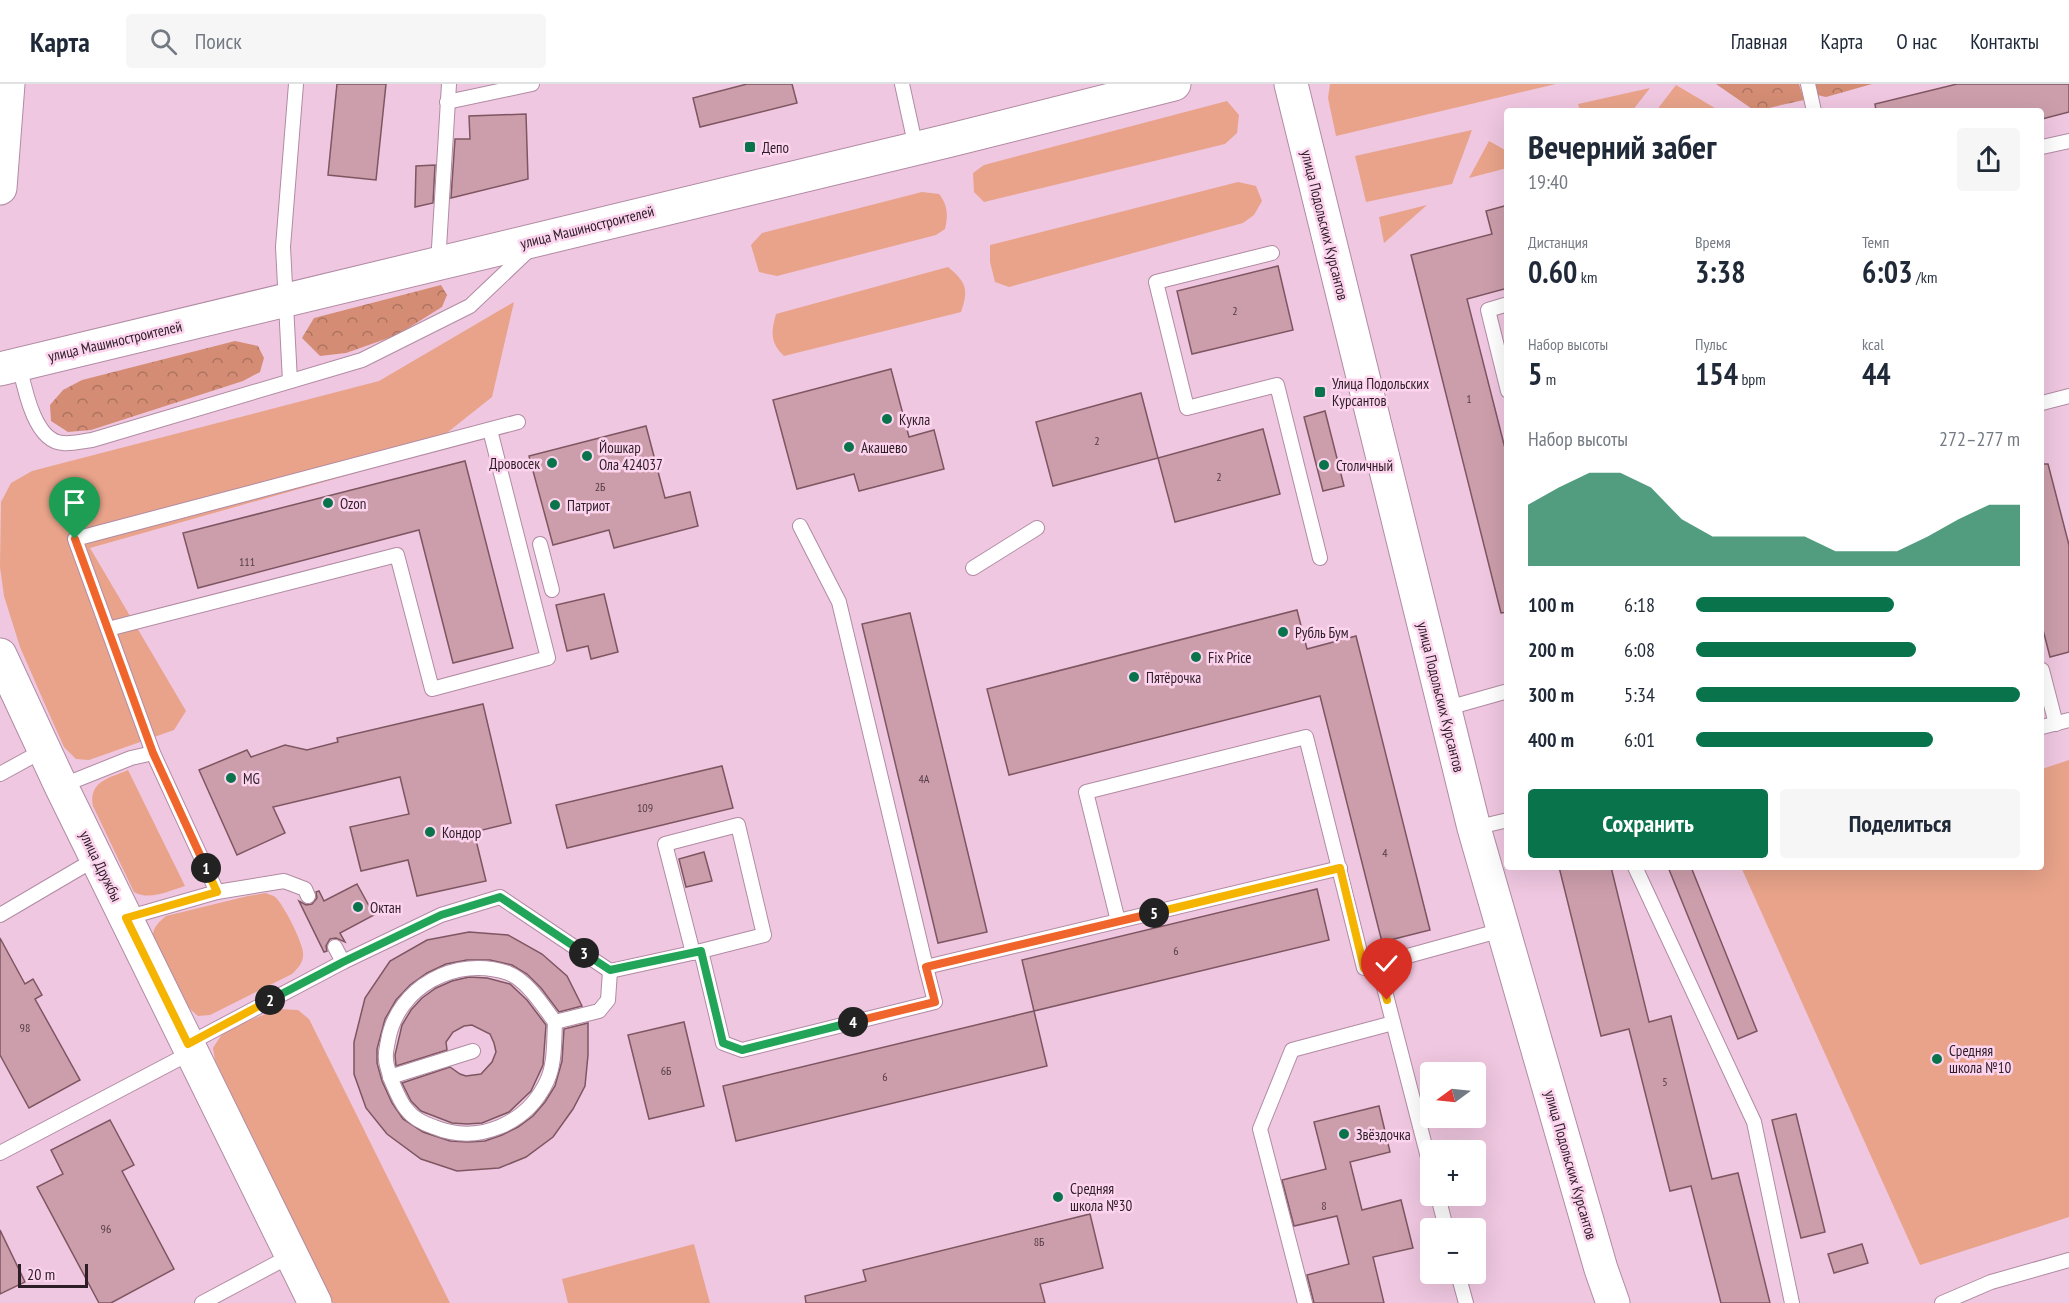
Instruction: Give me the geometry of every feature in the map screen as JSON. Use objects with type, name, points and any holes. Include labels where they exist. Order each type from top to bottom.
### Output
[{"type":"main road","points":[[0,188],[8,84]]},
{"type":"main road","name":"улица Машиностроителей","points":[[9,366],[287,301],[1174,84]]},
{"type":"main road","name":"улица Подольских Курсантов","points":[[1291,84],[1474,828],[1601,1269],[1613,1303]]},
{"type":"main road","name":"улица Дружбы","points":[[0,655],[44,750],[315,1303]]},
{"type":"lane","points":[[290,381],[283,247],[296,84]]},
{"type":"lane","points":[[438,264],[449,84]]},
{"type":"lane","points":[[447,102],[532,84]]},
{"type":"lane","points":[[902,84],[916,148]]},
{"type":"lane","points":[[1808,84],[1813,108]]},
{"type":"lane","points":[[2044,147],[2069,141]]},
{"type":"lane","points":[[9,366],[44,434],[61,444],[92,440],[362,360],[470,306],[542,238]]},
{"type":"lane","points":[[1272,253],[1156,282],[1187,408],[1277,385],[1320,558]]},
{"type":"lane","points":[[1504,305],[1488,310],[1504,375]]},
{"type":"lane","points":[[2044,402],[2069,396]]},
{"type":"lane","points":[[217,892],[153,753],[75,539],[518,422]]},
{"type":"lane","points":[[108,628],[397,555],[432,689],[548,658],[490,430]]},
{"type":"lane","points":[[0,1153],[343,962],[441,915],[500,897],[610,970],[697,952],[764,935],[738,825],[665,844],[697,952],[723,1043],[742,1050],[935,1002],[839,602],[800,526]]},
{"type":"lane","points":[[973,568],[1037,528]]},
{"type":"lane","points":[[540,544],[552,590]]},
{"type":"lane","points":[[2044,675],[2062,722],[2044,726]]},
{"type":"lane","points":[[1444,709],[1504,692]]},
{"type":"lane","points":[[1118,921],[1086,792],[1306,737],[1364,968],[1502,930]]},
{"type":"lane","points":[[0,774],[44,750]]},
{"type":"lane","points":[[62,786],[131,758],[153,753]]},
{"type":"lane","points":[[1474,828],[1504,821]]},
{"type":"lane","points":[[0,915],[97,858]]},
{"type":"lane","points":[[926,967],[1340,868]]},
{"type":"lane","points":[[1636,870],[1754,1122],[1792,1303]]},
{"type":"lane","points":[[126,918],[217,892],[284,881],[305,889],[308,896]]},
{"type":"lane","points":[[335,947],[343,962]]},
{"type":"lane","points":[[1378,964],[1423,1140]]},
{"type":"lane","points":[[480,968],[509,973],[533,992],[555,1022],[553,1058],[547,1081],[531,1106],[493,1131],[468,1135],[446,1132],[426,1124],[408,1111],[390,1077],[385,1058],[390,1029],[402,1004],[422,985],[448,972],[480,968]]},
{"type":"lane","points":[[555,1022],[599,1011],[608,1000],[610,970]]},
{"type":"lane","points":[[1305,1303],[1260,1129],[1292,1050],[1393,1023]]},
{"type":"lane","points":[[390,1077],[473,1051]]},
{"type":"lane","points":[[202,1303],[292,1255]]},
{"type":"lane","points":[[1942,1303],[1991,1282],[2069,1260]]},
{"type":"lane","points":[[1461,1284],[1466,1303]]},
{"type":"shaded area","points":[[1330,84],[1556,84],[1336,136],[1328,98]]},
{"type":"shaded area","points":[[1676,85],[1715,108],[1658,108]]},
{"type":"shaded area","points":[[1650,88],[1634,108],[1579,108],[1578,104]]},
{"type":"shaded area","points":[[1227,101],[1239,115],[1237,133],[1225,144],[984,202],[974,192],[973,173],[984,165]]},
{"type":"shaded area","points":[[1472,130],[1452,184],[1366,202],[1355,156]]},
{"type":"shaded area","points":[[1489,141],[1504,149],[1504,169],[1469,178]]},
{"type":"shaded area","points":[[1238,182],[1256,186],[1262,201],[1254,215],[1243,223],[1009,287],[995,282],[990,262],[990,245]]},
{"type":"shaded area","points":[[922,192],[939,194],[946,206],[945,229],[936,235],[777,276],[759,272],[751,245],[762,233]]},
{"type":"shaded area","points":[[1427,205],[1384,243],[1379,217]]},
{"type":"shaded area","points":[[948,267],[959,277],[964,286],[965,297],[961,312],[784,356],[774,342],[773,326],[776,314]]},
{"type":"shaded area","points":[[514,302],[492,397],[419,455],[90,548],[186,711],[174,730],[89,760],[76,759],[64,747],[47,709],[20,647],[4,596],[0,567],[1,502],[11,483],[32,471],[379,381]]},
{"type":"shaded area","name":"Средняя школа №10","points":[[2069,760],[2069,1217],[1920,1265],[1742,870],[2044,870],[2044,768]]},
{"type":"shaded area","points":[[128,770],[185,886],[146,896],[134,892],[93,806],[92,798],[97,786],[102,782]]},
{"type":"shaded area","points":[[266,893],[278,901],[292,924],[302,948],[303,959],[300,965],[292,974],[210,1015],[198,1016],[190,1009],[163,962],[153,932],[166,916]]},
{"type":"shaded area","points":[[279,1009],[298,1010],[309,1019],[450,1303],[333,1303],[215,1060],[213,1048],[222,1034],[239,1024]]},
{"type":"shaded area","points":[[694,1244],[710,1303],[568,1303],[562,1279]]},
{"type":"green space","points":[[1716,84],[1799,84],[1804,100],[1768,108],[1751,108]]},
{"type":"green space","points":[[1815,84],[1872,84],[1826,97],[1817,95]]},
{"type":"green space","points":[[441,285],[447,295],[442,307],[397,335],[346,353],[320,356],[302,338],[314,318]]},
{"type":"green space","points":[[235,341],[258,346],[264,358],[260,372],[243,381],[91,430],[68,432],[51,421],[50,405],[63,390],[82,380]]},
{"type":"building","points":[[337,84],[386,84],[376,180],[328,175]]},
{"type":"building","points":[[747,84],[792,84],[797,103],[700,127],[693,98]]},
{"type":"building","points":[[1957,84],[2069,84],[2069,112],[2044,118],[2044,108],[1876,108],[1875,104]]},
{"type":"building","points":[[526,114],[528,179],[451,198],[455,139],[470,139],[469,116]]},
{"type":"building","points":[[435,165],[433,203],[415,207],[416,166]]},
{"type":"building","points":[[1504,206],[1504,289],[1467,299],[1504,444],[1504,613],[1501,613],[1411,255],[1492,234],[1486,211]]},
{"type":"building","points":[[1278,266],[1293,330],[1192,354],[1177,291]]},
{"type":"building","points":[[891,369],[909,437],[934,430],[944,469],[859,491],[854,474],[797,489],[773,400]]},
{"type":"building","points":[[1141,393],[1158,458],[1053,486],[1036,422]]},
{"type":"building","points":[[1325,411],[1344,486],[1323,491],[1304,417]]},
{"type":"building","points":[[646,426],[665,498],[690,492],[698,526],[614,548],[609,530],[553,545],[529,456]]},
{"type":"building","points":[[1263,429],[1280,494],[1175,522],[1158,458]]},
{"type":"building","points":[[465,461],[513,648],[453,663],[419,530],[198,588],[183,533]]},
{"type":"building","points":[[2044,464],[2048,464],[2069,545],[2069,652],[2050,657],[2044,634]]},
{"type":"building","points":[[604,594],[618,652],[591,659],[588,646],[567,651],[556,605]]},
{"type":"building","points":[[1297,610],[1307,649],[1356,636],[1430,930],[1382,942],[1320,696],[1009,775],[987,689]]},
{"type":"building","points":[[910,613],[987,932],[938,943],[862,624]]},
{"type":"building","points":[[483,704],[511,823],[474,832],[486,881],[417,896],[408,860],[361,871],[350,827],[409,814],[400,777],[273,807],[285,833],[237,855],[199,770],[247,750],[251,757],[285,745],[307,750],[338,742],[337,738]]},
{"type":"building","points":[[722,766],[733,808],[567,848],[556,805]]},
{"type":"building","points":[[704,852],[712,881],[686,887],[679,859]]},
{"type":"building","points":[[1560,870],[1612,870],[1649,1022],[1671,1016],[1712,1179],[1738,1173],[1770,1303],[1721,1303],[1691,1186],[1670,1191],[1629,1029],[1601,1036]]},
{"type":"building","points":[[1669,870],[1692,870],[1757,1031],[1738,1039]]},
{"type":"building","points":[[357,884],[374,915],[340,933],[345,942],[336,938],[330,939],[326,946],[327,951],[324,952],[299,901],[306,905],[312,904],[317,898],[316,892],[319,891],[324,901]]},
{"type":"building","points":[[1317,889],[1329,940],[1034,1011],[1022,960]]},
{"type":"building","points":[[469,932],[508,935],[542,954],[567,976],[582,1006],[559,1012],[527,974],[512,965],[490,960],[467,960],[446,964],[427,973],[410,985],[396,1000],[385,1019],[377,1049],[377,1063],[382,1081],[392,1103],[403,1119],[423,1132],[450,1141],[485,1141],[518,1127],[533,1116],[545,1102],[555,1086],[562,1061],[564,1029],[588,1023],[588,1055],[585,1086],[573,1109],[553,1137],[526,1157],[499,1168],[457,1171],[421,1159],[387,1134],[366,1108],[354,1074],[354,1042],[365,998],[390,961],[427,940]]},
{"type":"building","points":[[0,938],[25,984],[33,979],[42,995],[35,999],[80,1080],[29,1108],[0,1055]]},
{"type":"building","points":[[469,977],[487,978],[510,984],[527,1000],[546,1025],[543,1065],[531,1091],[509,1112],[482,1123],[467,1124],[452,1123],[421,1111],[411,1101],[402,1083],[450,1067],[466,1076],[481,1074],[492,1062],[496,1052],[490,1034],[472,1025],[464,1026],[453,1032],[446,1042],[447,1050],[396,1066],[395,1055],[402,1025],[422,998],[436,988]]},
{"type":"building","points":[[1034,1011],[1047,1066],[736,1141],[723,1086]]},
{"type":"building","points":[[684,1022],[704,1106],[649,1119],[628,1035]]},
{"type":"building","points":[[1379,1106],[1390,1152],[1350,1162],[1362,1210],[1401,1200],[1413,1248],[1373,1257],[1384,1303],[1314,1303],[1307,1275],[1349,1264],[1337,1216],[1294,1226],[1282,1180],[1326,1169],[1314,1122]]},
{"type":"building","points":[[1796,1114],[1825,1232],[1801,1238],[1772,1120]]},
{"type":"building","points":[[110,1120],[134,1165],[122,1171],[174,1269],[111,1303],[99,1303],[37,1187],[63,1174],[51,1150]]},
{"type":"building","points":[[1090,1214],[1103,1268],[1040,1284],[1045,1303],[806,1303],[805,1296],[866,1281],[863,1270]]},
{"type":"building","points":[[0,1230],[25,1282],[0,1294]]},
{"type":"building","points":[[1862,1244],[1868,1263],[1834,1273],[1828,1254]]},
{"type":"place","name":"Депо","points":[[750,147]]},
{"type":"place","name":"Улица Подольских Курсантов","points":[[1320,392]]},
{"type":"place","name":"Кукла","points":[[887,419]]},
{"type":"place","name":"Акашево","points":[[849,447]]},
{"type":"place","name":"Йошкар Ола 424037","points":[[587,456]]},
{"type":"place","name":"Дровосек","points":[[552,463]]},
{"type":"place","name":"Столичный","points":[[1324,465]]},
{"type":"place","name":"Ozon","points":[[328,503]]},
{"type":"place","name":"Патриот","points":[[555,505]]},
{"type":"place","name":"Рубль Бум","points":[[1283,632]]},
{"type":"place","name":"Fix Price","points":[[1196,657]]},
{"type":"place","name":"Пятёрочка","points":[[1134,677]]},
{"type":"place","name":"MG","points":[[231,778]]},
{"type":"place","name":"Кондор","points":[[430,832]]},
{"type":"place","name":"Октан","points":[[358,907]]},
{"type":"place","name":"Средняя школа №10","points":[[1937,1059]]},
{"type":"place","name":"Звёздочка","points":[[1344,1134]]},
{"type":"place","name":"Средняя школа №30","points":[[1058,1197]]},
{"type":"route","points":[[75,539],[153,753],[217,892],[126,918],[188,1044],[343,962],[441,915],[500,897],[610,970],[701,951],[723,1043],[742,1050],[935,1002],[926,967],[1340,868],[1364,968],[1378,964],[1387,1000]]}]
